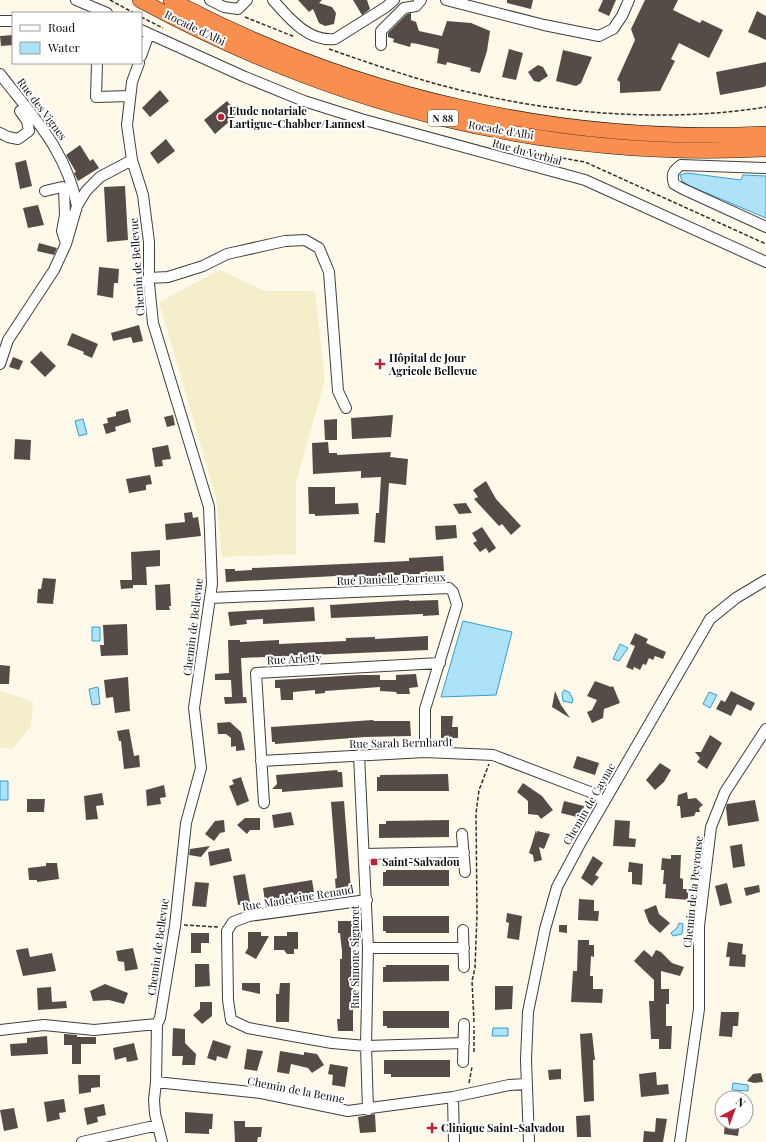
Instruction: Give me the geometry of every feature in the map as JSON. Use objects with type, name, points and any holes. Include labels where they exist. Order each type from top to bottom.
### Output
[{"type":"highway","name":"Rocade d'Albi","points":[[140,0],[242,51],[309,78],[386,104],[456,122],[521,135],[606,146],[700,150],[766,149]]},
{"type":"highway","name":"Rocade d'Albi","points":[[171,0],[237,33],[313,65],[390,89],[494,115],[548,124],[622,132],[708,136],[766,134]]},
{"type":"street","points":[[76,0],[104,12]]},
{"type":"street","points":[[210,0],[229,8],[238,8],[247,0]]},
{"type":"street","points":[[273,0],[300,29],[313,36],[327,40],[335,39],[342,35],[394,0]]},
{"type":"street","points":[[381,45],[381,31],[404,8],[416,6],[421,0]]},
{"type":"street","points":[[446,0],[544,25],[599,36],[614,29],[629,0]]},
{"type":"street","points":[[0,21],[12,21]]},
{"type":"street","points":[[142,50],[145,32]]},
{"type":"street","name":"Rue du Verbial","points":[[145,32],[245,77],[304,101],[403,131],[585,180],[766,262]]},
{"type":"street","points":[[97,64],[96,97],[130,96]]},
{"type":"street","name":"Chemin de Bellevue","points":[[139,64],[132,82],[127,125],[132,160],[143,195],[149,242],[149,278],[153,323],[209,507],[212,584],[194,708],[201,768],[186,824],[175,926],[160,1018],[157,1024],[156,1082],[154,1100],[162,1142]]},
{"type":"street","name":"Rue des Vignes","points":[[0,74],[56,147],[73,184],[77,206]]},
{"type":"street","points":[[0,79],[6,91],[27,121],[29,131],[18,139],[8,137],[0,132]]},
{"type":"street","points":[[0,364],[4,340],[46,284],[66,244],[77,206],[86,191],[100,177],[132,160]]},
{"type":"street","points":[[766,168],[681,165],[673,171],[672,177],[674,184],[683,189],[766,227]]},
{"type":"street","points":[[45,191],[62,188],[64,190],[65,215],[62,231],[66,244]]},
{"type":"street","points":[[149,278],[168,278],[203,266],[227,254],[285,241],[305,240],[319,248],[329,272],[338,391],[346,408]]},
{"type":"street","name":"Chemin de Caynac","points":[[528,1142],[526,1032],[528,1012],[545,929],[557,887],[580,842],[710,619],[736,598],[766,580]]},
{"type":"street","name":"Rue Danielle Darrieux","points":[[210,598],[449,588],[453,592],[457,605],[425,709],[425,752]]},
{"type":"street","name":"Rue Arletty","points":[[264,803],[256,673],[440,663]]},
{"type":"street","name":"Chemin de la Peyrouse","points":[[680,1142],[699,1009],[699,926],[711,827],[725,792],[766,730]]},
{"type":"street","name":"Rue Sarah Bernhardt","points":[[261,761],[425,752],[493,755],[590,792],[604,802]]},
{"type":"street","name":"Rue Simone Signoret","points":[[359,755],[368,948],[366,1046],[368,1110]]},
{"type":"street","points":[[462,834],[465,872]]},
{"type":"street","points":[[364,854],[464,852]]},
{"type":"street","name":"Rue Madeleine Renaud","points":[[227,931],[233,922],[249,916],[366,900]]},
{"type":"street","points":[[464,930],[464,967]]},
{"type":"street","points":[[227,931],[228,1000],[231,1020],[248,1028],[332,1043],[366,1046],[464,1043]]},
{"type":"street","points":[[368,948],[464,948]]},
{"type":"street","points":[[0,1030],[44,1025],[94,1030],[157,1024]]},
{"type":"street","points":[[464,1024],[464,1043],[468,1063]]},
{"type":"street","name":"Chemin de la Benne","points":[[156,1082],[261,1093],[340,1111],[368,1110],[470,1094],[509,1085],[526,1084]]},
{"type":"street","points":[[453,1097],[454,1142]]},
{"type":"street","points":[[82,1142],[158,1125]]},
{"type":"path","points":[[110,0],[132,12]]},
{"type":"path","points":[[229,8],[249,20],[296,37]]},
{"type":"path","points":[[325,48],[421,80],[478,95],[528,103],[627,115],[696,115],[766,107]]},
{"type":"path","points":[[474,1056],[476,1036],[472,981],[475,968],[477,914],[476,813],[479,790],[493,755]]},
{"type":"path","points":[[175,926],[215,925],[227,931]]},
{"type":"path","points":[[468,1063],[470,1094]]},
{"type":"shaded area","points":[[220,270],[265,291],[315,291],[325,379],[296,483],[296,554],[222,557],[216,497],[159,302]]},
{"type":"shaded area","points":[[0,691],[33,701],[31,726],[12,749],[0,748]]},
{"type":"water","points":[[687,173],[741,180],[743,175],[766,176],[766,218],[690,186],[682,181],[680,175]]},
{"type":"water","points":[[83,419],[87,434],[79,436],[75,421]]},
{"type":"water","points":[[463,621],[512,632],[496,695],[441,697]]},
{"type":"water","points":[[92,627],[100,627],[100,641],[92,641]]},
{"type":"water","points":[[620,644],[628,648],[619,661],[613,659]]},
{"type":"water","points":[[98,687],[100,704],[92,705],[89,689]]},
{"type":"water","points":[[564,690],[569,692],[573,699],[572,703],[563,701],[562,694]]},
{"type":"water","points":[[709,692],[717,695],[710,708],[703,704]]},
{"type":"water","points":[[0,781],[8,781],[8,800],[0,800]]},
{"type":"water","points":[[679,923],[683,924],[682,934],[673,936],[671,933],[677,928]]},
{"type":"water","points":[[493,1028],[508,1028],[508,1036],[492,1036]]},
{"type":"water","points":[[733,1083],[748,1085],[748,1090],[732,1090]]},
{"type":"building","points":[[298,0],[322,0],[319,3],[332,7],[336,13],[334,24],[325,26],[319,23],[313,9],[309,12]]},
{"type":"building","points":[[353,0],[367,0],[370,9],[362,15]]},
{"type":"building","points":[[507,0],[533,0],[531,9],[507,3]]},
{"type":"building","points":[[603,0],[616,0],[609,16],[598,11]]},
{"type":"building","points":[[645,0],[678,0],[673,10],[700,23],[702,20],[723,30],[709,58],[679,43],[671,59],[675,61],[660,91],[620,93],[620,82],[617,80],[635,40],[631,29]]},
{"type":"building","points":[[757,11],[766,16],[766,40],[748,32]]},
{"type":"building","points":[[411,13],[411,20],[416,22],[419,31],[442,36],[447,21],[471,23],[490,31],[487,51],[480,73],[470,71],[471,68],[447,62],[446,65],[437,63],[439,49],[411,43],[410,47],[393,42],[394,39],[388,37],[388,33],[407,14]]},
{"type":"building","points":[[12,35],[12,45],[1,46],[0,36]]},
{"type":"building","points":[[509,49],[523,53],[516,80],[502,77]]},
{"type":"building","points":[[563,50],[592,57],[581,83],[576,86],[556,81]]},
{"type":"building","points":[[766,62],[766,85],[764,87],[720,95],[716,72]]},
{"type":"building","points":[[538,65],[543,67],[548,76],[539,82],[534,81],[528,72]]},
{"type":"building","points":[[160,90],[169,101],[150,117],[142,108]]},
{"type":"building","name":"Etude notariale Lartigue-Chabber/Lannest","points":[[227,101],[238,114],[215,134],[204,120]]},
{"type":"building","points":[[166,139],[175,151],[158,164],[150,153]]},
{"type":"building","points":[[80,145],[90,161],[93,159],[99,168],[78,181],[74,173],[76,172],[66,155]]},
{"type":"building","points":[[26,160],[32,186],[20,189],[15,163]]},
{"type":"building","points":[[125,186],[128,240],[107,242],[104,187]]},
{"type":"building","points":[[38,205],[44,225],[28,228],[23,208]]},
{"type":"building","points":[[39,243],[57,248],[54,255],[37,251]]},
{"type":"building","points":[[99,267],[119,269],[118,283],[114,283],[113,298],[97,295]]},
{"type":"building","points":[[139,325],[143,341],[133,343],[131,337],[113,341],[111,333]]},
{"type":"building","points":[[72,333],[98,344],[92,358],[83,354],[84,352],[67,345]]},
{"type":"building","points":[[41,351],[56,366],[45,377],[30,362]]},
{"type":"building","points":[[13,357],[23,361],[19,370],[9,367]]},
{"type":"building","points":[[128,409],[131,422],[115,427],[116,431],[106,434],[103,424],[108,423],[107,418],[116,416],[116,412]]},
{"type":"building","points":[[173,415],[175,425],[167,427],[164,417]]},
{"type":"building","points":[[393,415],[391,437],[352,439],[351,418]]},
{"type":"building","points":[[337,419],[337,440],[325,440],[324,420]]},
{"type":"building","points":[[15,439],[31,440],[30,460],[14,459]]},
{"type":"building","points":[[328,442],[329,453],[337,453],[337,455],[391,452],[390,457],[408,459],[406,485],[389,483],[385,543],[374,542],[376,513],[379,513],[381,477],[361,478],[361,471],[313,474],[312,443]]},
{"type":"building","points":[[168,445],[171,459],[162,460],[163,466],[155,467],[152,448]]},
{"type":"building","points":[[150,475],[152,484],[146,485],[146,490],[129,493],[126,479]]},
{"type":"building","points":[[486,481],[496,499],[521,526],[511,535],[502,524],[499,526],[474,499],[478,497],[473,490]]},
{"type":"building","points":[[308,487],[335,487],[335,504],[358,503],[359,514],[315,516],[315,514],[309,514]]},
{"type":"building","points":[[466,503],[472,513],[459,514],[453,504]]},
{"type":"building","points":[[192,512],[193,518],[198,517],[201,536],[166,540],[165,524],[185,522],[184,513]]},
{"type":"building","points":[[456,525],[457,538],[436,540],[435,526]]},
{"type":"building","points":[[482,527],[496,548],[489,553],[486,548],[480,552],[473,543],[477,541],[472,533]]},
{"type":"building","points":[[160,550],[160,566],[146,567],[147,585],[133,585],[133,588],[121,589],[120,580],[132,580],[131,552]]},
{"type":"building","points":[[443,556],[444,571],[420,572],[420,574],[354,577],[354,575],[226,582],[225,569],[235,569],[235,571],[252,570],[252,568],[409,561],[409,558]]},
{"type":"building","points":[[43,578],[56,579],[53,604],[37,603],[38,589],[41,589]]},
{"type":"building","points":[[170,584],[170,610],[156,610],[155,585]]},
{"type":"building","points":[[409,600],[438,600],[439,615],[423,616],[423,614],[331,618],[330,605]]},
{"type":"building","points":[[314,607],[315,621],[263,624],[263,619],[246,620],[247,624],[230,626],[228,612]]},
{"type":"building","points":[[127,624],[128,655],[101,656],[100,645],[104,645],[103,625]]},
{"type":"building","points":[[635,633],[648,639],[646,643],[666,652],[663,659],[655,656],[653,660],[649,658],[646,665],[643,664],[640,670],[634,667],[633,670],[626,667],[635,646],[630,644]]},
{"type":"building","points":[[428,636],[428,650],[241,658],[243,697],[246,697],[247,703],[225,704],[224,697],[232,697],[231,680],[215,680],[215,674],[229,673],[228,640],[240,640],[240,642],[279,640],[279,644],[346,641],[346,638],[375,637],[375,639]]},
{"type":"building","points":[[0,665],[10,666],[9,684],[0,684]]},
{"type":"building","points":[[416,674],[418,687],[409,688],[410,694],[397,694],[396,692],[380,691],[380,687],[325,691],[325,693],[315,694],[315,690],[293,692],[293,700],[281,700],[280,688],[275,688],[275,680],[380,675],[380,680],[396,680],[396,675]]},
{"type":"building","points":[[128,677],[130,711],[115,713],[113,697],[106,698],[104,680]]},
{"type":"building","points":[[595,681],[611,687],[613,686],[620,703],[604,709],[603,718],[592,723],[587,712],[592,710],[597,700],[587,696]]},
{"type":"building","points":[[555,691],[561,705],[570,718],[552,707]]},
{"type":"building","points":[[731,691],[755,703],[751,711],[737,704],[731,716],[716,709],[721,700],[725,702]]},
{"type":"building","points":[[441,716],[453,716],[452,727],[458,727],[458,738],[441,738]]},
{"type":"building","points":[[373,720],[410,721],[411,736],[365,737],[275,744],[275,742],[272,742],[271,727]]},
{"type":"building","points":[[230,722],[241,732],[245,750],[236,751],[236,746],[231,747],[231,738],[226,734],[218,734],[217,723]]},
{"type":"building","points":[[129,729],[134,756],[139,755],[140,767],[124,769],[121,741],[119,741],[117,731]]},
{"type":"building","points":[[710,735],[722,743],[707,769],[697,762],[700,758],[695,752],[701,752]]},
{"type":"building","points":[[577,756],[599,763],[595,775],[573,768]]},
{"type":"building","points":[[660,763],[671,770],[664,782],[655,790],[646,780]]},
{"type":"building","points":[[337,770],[338,772],[342,772],[343,787],[282,792],[282,789],[272,789],[277,784],[276,775]]},
{"type":"building","points":[[448,774],[449,791],[377,791],[377,777],[380,777],[380,775]]},
{"type":"building","points":[[241,777],[249,801],[237,806],[229,786],[234,784],[232,780]]},
{"type":"building","points":[[523,783],[542,796],[553,810],[541,819],[538,815],[528,814],[528,801],[517,792]]},
{"type":"building","points":[[164,785],[166,797],[160,798],[161,804],[147,806],[146,790]]},
{"type":"building","points":[[687,792],[688,799],[696,798],[703,805],[699,808],[700,812],[696,812],[694,816],[681,818],[680,806],[677,806],[678,795]]},
{"type":"building","points":[[102,793],[104,805],[96,806],[98,819],[86,820],[84,796]]},
{"type":"building","points":[[27,799],[45,799],[44,812],[27,812]]},
{"type":"building","points":[[755,800],[759,821],[728,826],[727,804]]},
{"type":"building","points":[[344,801],[351,890],[336,891],[335,879],[337,878],[331,802]]},
{"type":"building","points":[[564,801],[584,806],[582,814],[578,813],[577,817],[561,813]]},
{"type":"building","points":[[291,812],[294,825],[274,828],[272,815]]},
{"type":"building","points":[[245,818],[260,818],[260,830],[250,830],[247,834],[237,825]]},
{"type":"building","points":[[224,820],[225,832],[220,833],[214,841],[205,834],[215,821]]},
{"type":"building","points":[[449,820],[449,837],[379,838],[379,824],[386,824],[386,821]]},
{"type":"building","points":[[615,820],[630,821],[629,838],[636,839],[635,847],[613,846]]},
{"type":"building","points":[[536,830],[536,834],[537,831],[550,834],[544,849],[539,847],[542,860],[534,862],[533,855],[529,853]]},
{"type":"building","points":[[742,844],[745,866],[733,868],[730,846]]},
{"type":"building","points":[[210,846],[201,857],[189,855],[190,849]]},
{"type":"building","points":[[229,848],[232,861],[210,866],[208,852]]},
{"type":"building","points":[[671,855],[681,855],[680,878],[683,879],[683,889],[688,889],[688,900],[665,898],[666,884],[663,884],[664,870],[661,870],[662,858],[671,859]]},
{"type":"building","points":[[593,856],[603,863],[595,875],[599,877],[592,886],[581,878]]},
{"type":"building","points":[[629,862],[643,864],[642,885],[632,884],[632,872],[628,872]]},
{"type":"building","points":[[46,863],[57,863],[59,879],[37,882],[37,880],[29,880],[28,868],[46,866]]},
{"type":"building","points":[[386,870],[449,870],[449,886],[383,886],[383,872],[386,872]]},
{"type":"building","points":[[245,874],[250,903],[238,905],[233,876]]},
{"type":"building","points":[[312,880],[314,892],[265,901],[263,888]]},
{"type":"building","points":[[195,882],[209,883],[206,907],[192,906]]},
{"type":"building","points":[[727,883],[732,903],[720,906],[715,886]]},
{"type":"building","points":[[759,885],[760,892],[746,896],[744,888]]},
{"type":"building","points":[[579,899],[594,900],[594,911],[599,911],[598,921],[578,920]]},
{"type":"building","points":[[656,905],[659,914],[670,923],[660,933],[649,923],[644,910]]},
{"type":"building","points":[[507,913],[522,916],[519,940],[507,938],[509,923],[506,922]]},
{"type":"building","points":[[383,916],[449,916],[449,933],[386,933],[386,931],[383,931]]},
{"type":"building","points":[[338,921],[353,921],[351,959],[353,959],[353,1031],[338,1031],[337,1019],[340,1019],[340,959],[342,959],[342,951],[340,933],[338,933]]},
{"type":"building","points":[[559,925],[567,925],[567,933],[559,932]]},
{"type":"building","points":[[248,932],[261,932],[261,936],[269,936],[256,959],[245,953],[248,948]]},
{"type":"building","points":[[287,932],[298,932],[298,949],[294,949],[294,954],[287,954],[284,950],[274,950],[274,936],[287,936]]},
{"type":"building","points":[[191,933],[209,933],[209,943],[201,943],[201,953],[191,953]]},
{"type":"building","points":[[578,940],[589,940],[589,945],[594,945],[594,957],[591,956],[590,976],[593,976],[593,989],[603,989],[602,1003],[571,1002],[573,971],[577,971]]},
{"type":"building","points":[[728,942],[743,944],[742,954],[746,955],[745,967],[729,966],[730,957],[726,957]]},
{"type":"building","points":[[28,948],[30,957],[52,953],[56,971],[23,976],[16,950]]},
{"type":"building","points":[[133,948],[138,969],[125,971],[124,962],[118,961],[116,951]]},
{"type":"building","points":[[644,950],[652,957],[656,950],[661,952],[672,963],[684,967],[680,976],[661,971],[661,989],[669,989],[669,1004],[666,1004],[666,1026],[672,1026],[671,1049],[659,1049],[659,1039],[651,1039],[649,1001],[654,1001],[654,980],[634,961]]},
{"type":"building","points":[[195,964],[209,964],[210,986],[195,987]]},
{"type":"building","points":[[386,965],[449,965],[449,981],[383,982],[383,967],[386,967]]},
{"type":"building","points":[[242,983],[260,983],[260,994],[242,990]]},
{"type":"building","points":[[280,983],[290,983],[289,1022],[276,1022],[276,994],[279,994]]},
{"type":"building","points":[[105,984],[128,993],[124,1004],[109,1000],[93,1001],[90,991]]},
{"type":"building","points":[[495,986],[513,986],[512,1009],[495,1010]]},
{"type":"building","points":[[51,987],[52,1002],[66,1001],[67,1008],[38,1010],[37,988]]},
{"type":"building","points":[[200,1002],[212,1002],[212,1016],[202,1024],[193,1015],[200,1009]]},
{"type":"building","points":[[383,1011],[449,1011],[449,1028],[387,1028],[387,1026],[383,1026]]},
{"type":"building","points":[[721,1012],[739,1012],[738,1026],[733,1026],[732,1037],[719,1036]]},
{"type":"building","points":[[173,1028],[185,1029],[185,1043],[196,1054],[195,1065],[182,1065],[183,1056],[172,1056]]},
{"type":"building","points":[[592,1033],[595,1060],[593,1060],[594,1101],[584,1102],[580,1034]]},
{"type":"building","points":[[64,1034],[77,1035],[77,1037],[96,1037],[96,1044],[81,1044],[81,1064],[72,1064],[72,1045],[64,1045]]},
{"type":"building","points":[[47,1036],[48,1054],[11,1056],[10,1044],[27,1043],[27,1038]]},
{"type":"building","points":[[213,1040],[231,1046],[227,1059],[217,1056],[216,1061],[207,1058]]},
{"type":"building","points":[[134,1043],[138,1060],[127,1062],[126,1057],[115,1060],[113,1048]]},
{"type":"building","points":[[247,1049],[263,1051],[257,1071],[244,1069]]},
{"type":"building","points":[[280,1051],[304,1055],[304,1052],[317,1054],[324,1065],[312,1073],[308,1068],[291,1064],[289,1074],[277,1072]]},
{"type":"building","points":[[384,1060],[450,1060],[450,1077],[391,1077],[391,1074],[384,1074]]},
{"type":"building","points":[[330,1064],[348,1067],[345,1087],[332,1085],[333,1075],[328,1074]]},
{"type":"building","points":[[561,1069],[561,1079],[549,1080],[548,1070]]},
{"type":"building","points":[[656,1072],[657,1085],[668,1084],[669,1094],[641,1097],[639,1074]]},
{"type":"building","points":[[761,1073],[763,1082],[754,1083],[747,1081],[753,1074]]},
{"type":"building","points":[[78,1075],[100,1075],[100,1087],[91,1088],[91,1092],[79,1094]]},
{"type":"building","points":[[64,1099],[66,1112],[59,1113],[60,1119],[47,1122],[44,1102]]},
{"type":"building","points":[[104,1104],[106,1115],[97,1117],[98,1122],[87,1125],[84,1108]]},
{"type":"building","points":[[14,1108],[18,1128],[4,1131],[0,1110]]},
{"type":"building","points":[[185,1112],[213,1114],[212,1129],[209,1129],[209,1134],[185,1133]]},
{"type":"building","points":[[375,1114],[376,1132],[360,1133],[358,1117]]},
{"type":"building","points":[[590,1115],[591,1137],[577,1137],[576,1116]]},
{"type":"building","points":[[656,1118],[667,1119],[663,1142],[643,1142],[644,1131],[655,1132]]},
{"type":"building","points":[[234,1121],[245,1121],[245,1127],[262,1127],[261,1137],[258,1137],[257,1142],[235,1142]]},
{"type":"building","points":[[724,1130],[739,1130],[738,1136],[724,1134]]},
{"type":"place","name":"Etude notariale Lartigue-Chabber/Lannest","points":[[221,117]]},
{"type":"place","name":"Hôpital de Jour Agricole Bellevue","points":[[380,364]]},
{"type":"place","name":"Saint-Salvadou","points":[[374,862]]},
{"type":"place","name":"Clinique Saint-Salvadou","points":[[432,1128]]}]
